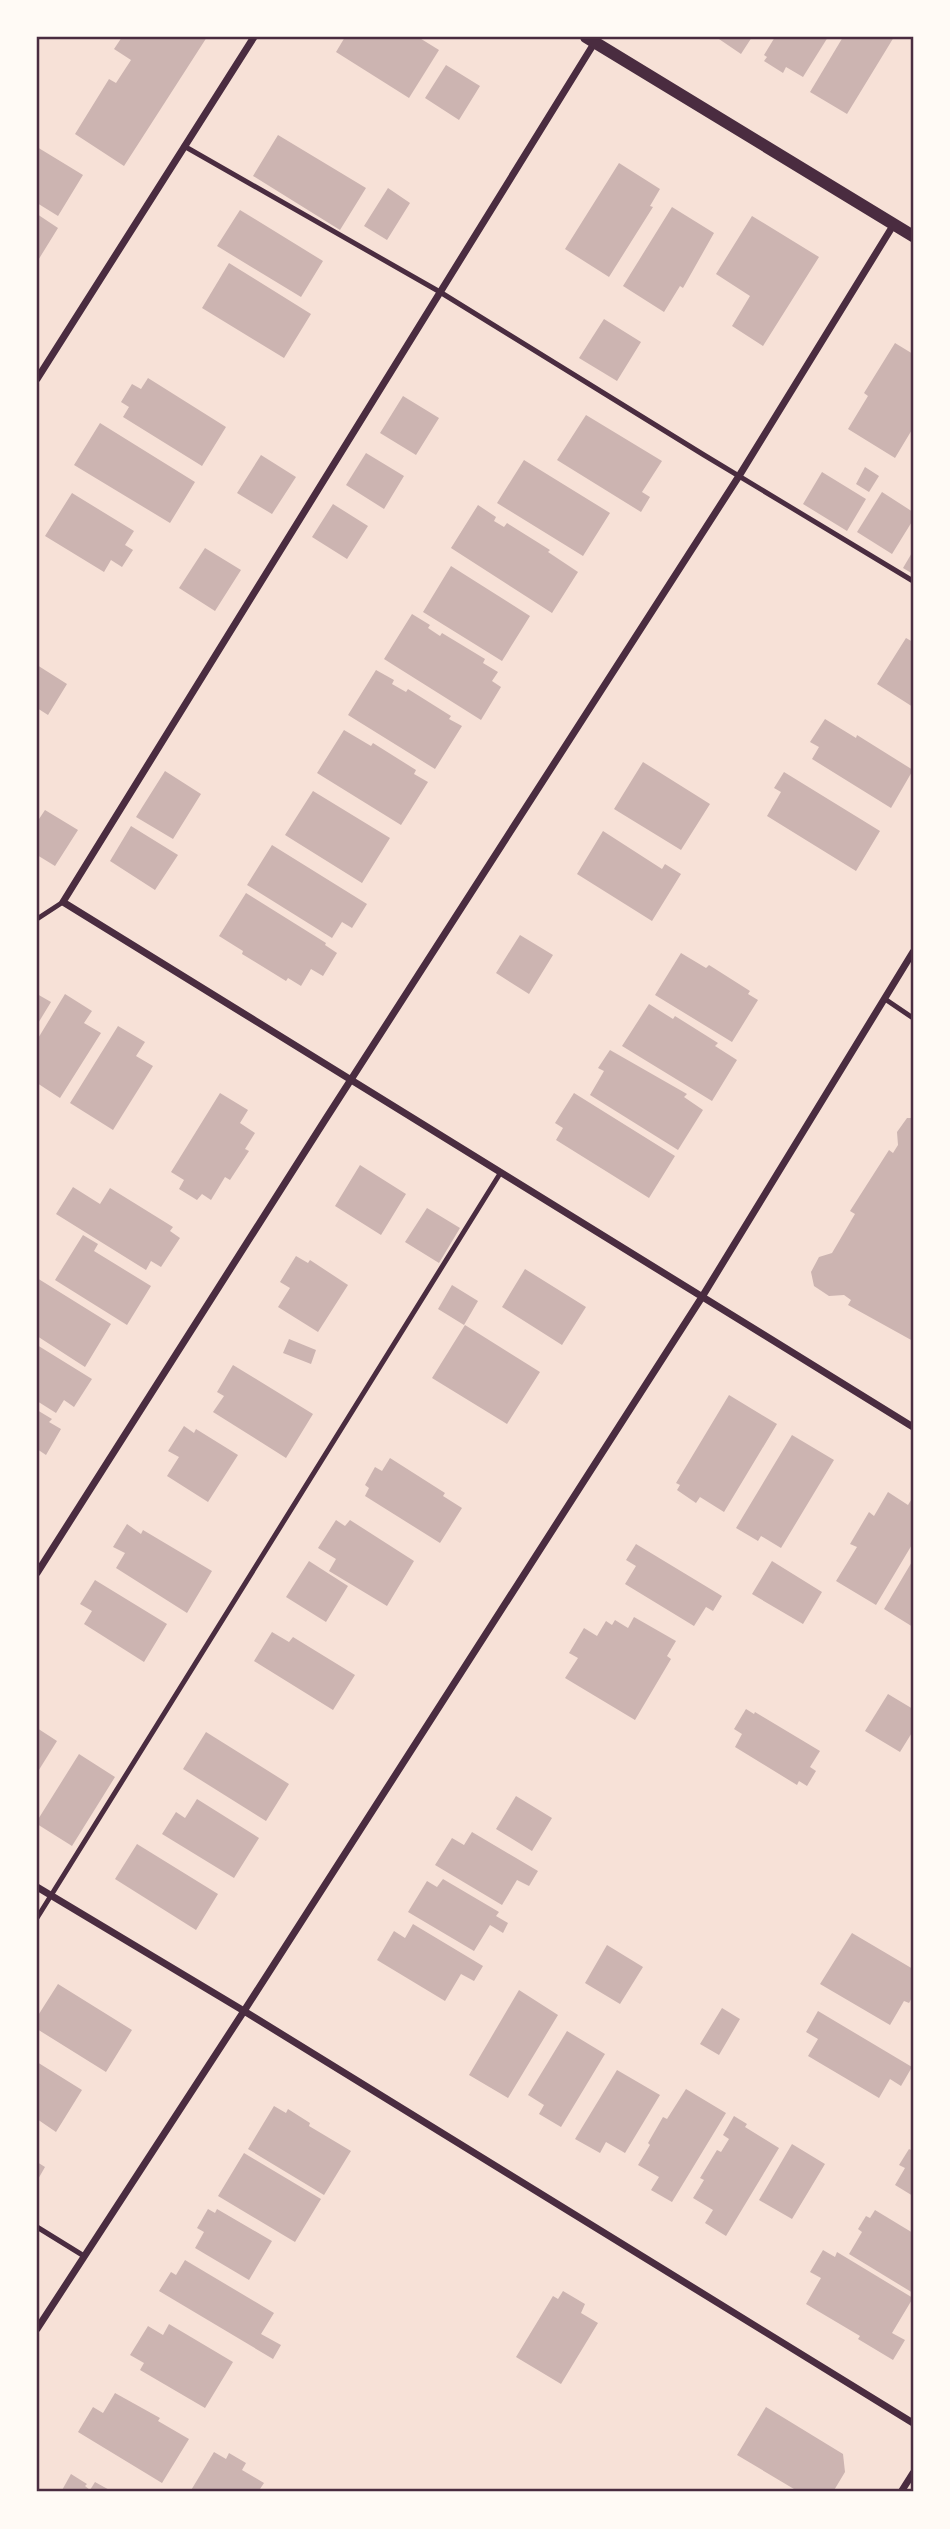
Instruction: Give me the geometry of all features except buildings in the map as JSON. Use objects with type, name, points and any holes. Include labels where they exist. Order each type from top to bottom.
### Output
[{"type":"street","points":[[37,379],[254,37]]},
{"type":"street","points":[[913,236],[593,39],[64,902],[913,1427]]},
{"type":"street","points":[[37,1573],[739,476],[894,224]]},
{"type":"street","points":[[37,2329],[702,1297],[913,952]]},
{"type":"street","points":[[37,1887],[244,2011],[913,2423]]},
{"type":"street","points":[[901,2492],[913,2473]]},
{"type":"lane","points":[[184,146],[440,292],[913,581]]},
{"type":"lane","points":[[37,919],[64,902]]},
{"type":"lane","points":[[885,999],[913,1018]]},
{"type":"lane","points":[[37,1918],[501,1172]]},
{"type":"lane","points":[[37,2227],[84,2256]]}]
